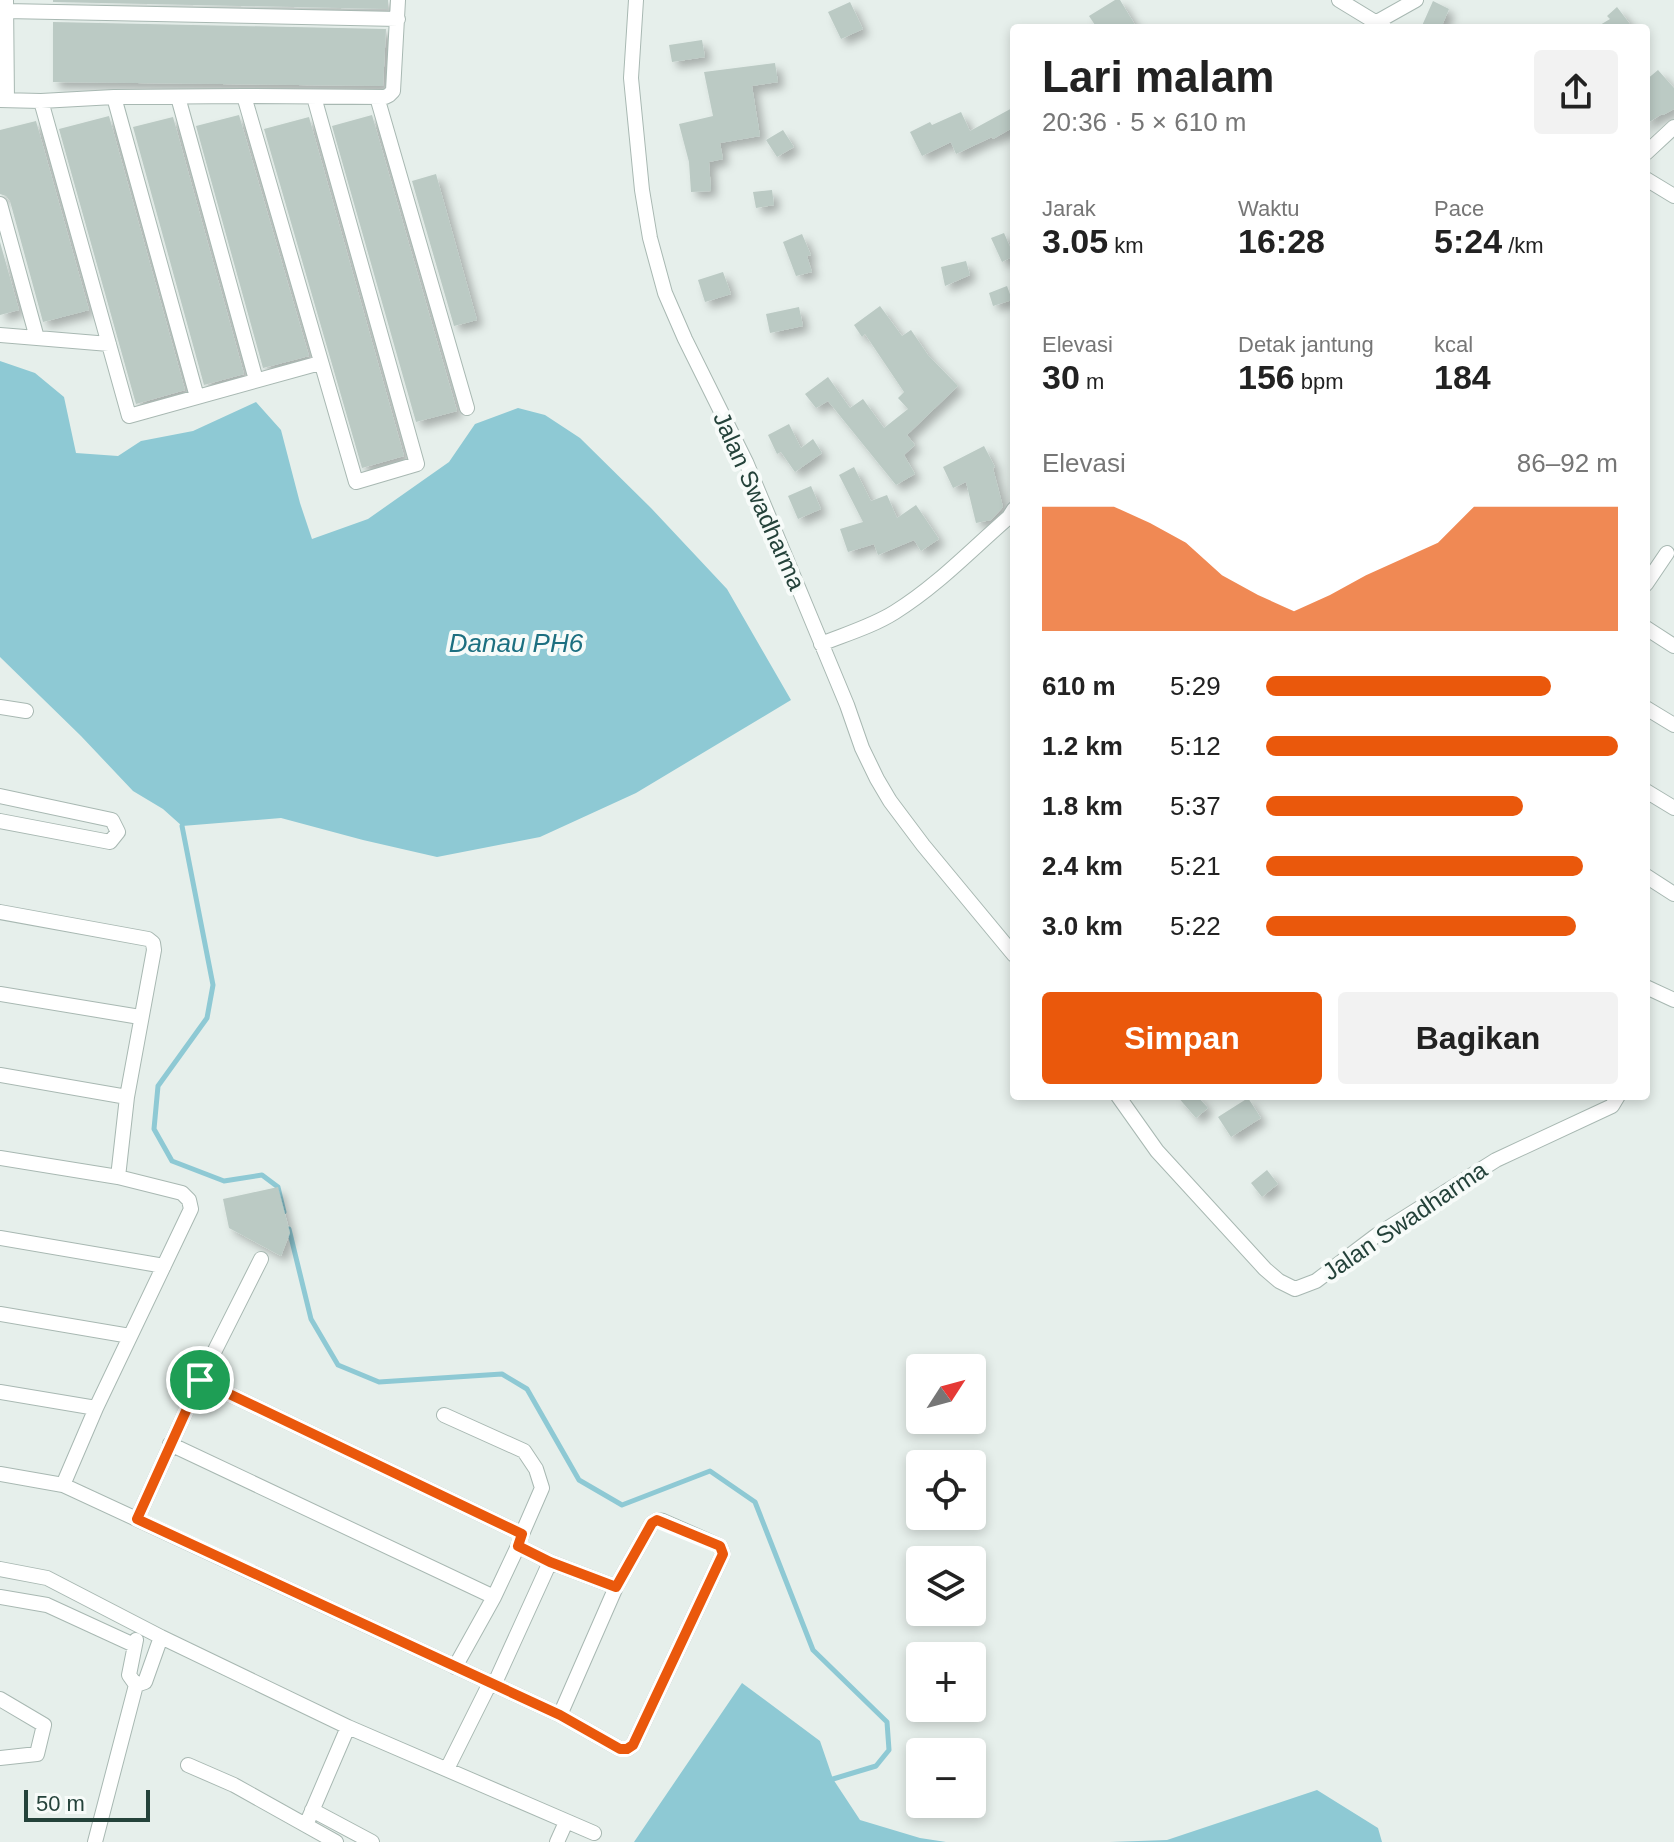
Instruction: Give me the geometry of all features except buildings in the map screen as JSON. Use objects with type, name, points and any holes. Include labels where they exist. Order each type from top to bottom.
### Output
[{"type":"street","points":[[398,0],[398,19],[393,91],[389,95],[4,100],[6,6],[398,19]]},
{"type":"street","name":"Jalan Swadharma","points":[[636,0],[631,78],[642,190],[650,238],[665,293],[746,462],[862,748],[890,801],[1010,950]]},
{"type":"street","points":[[1339,0],[1378,24]]},
{"type":"street","points":[[1381,24],[1416,0]]},
{"type":"street","points":[[244,96],[356,482],[417,464],[314,97]]},
{"type":"street","points":[[114,97],[197,397]]},
{"type":"street","points":[[178,97],[256,380]]},
{"type":"street","points":[[377,97],[467,408]]},
{"type":"street","points":[[41,101],[129,416],[320,363]]},
{"type":"street","points":[[1650,149],[1674,127]]},
{"type":"street","points":[[1650,181],[1674,196]]},
{"type":"street","points":[[0,204],[37,338]]},
{"type":"street","points":[[0,335],[109,344]]},
{"type":"street","points":[[821,644],[879,621],[909,603],[934,585],[1010,515]]},
{"type":"street","points":[[1650,578],[1667,553]]},
{"type":"street","points":[[1650,631],[1674,646]]},
{"type":"street","points":[[0,707],[26,711]]},
{"type":"street","points":[[1650,710],[1674,725]]},
{"type":"street","points":[[1650,793],[1674,808]]},
{"type":"street","points":[[0,796],[112,820],[118,832],[110,842],[0,821]]},
{"type":"street","points":[[1650,878],[1672,888]]},
{"type":"street","points":[[0,912],[148,939],[153,943],[127,1097],[118,1177]]},
{"type":"street","points":[[1650,989],[1674,1000]]},
{"type":"street","points":[[0,994],[140,1017]]},
{"type":"street","points":[[0,1075],[127,1097]]},
{"type":"street","name":"Jalan Swadharma","points":[[1121,1100],[1157,1151],[1265,1269],[1295,1289],[1316,1281],[1377,1235],[1496,1160],[1612,1106],[1616,1100]]},
{"type":"street","points":[[0,1158],[118,1177],[182,1193],[189,1200],[191,1209],[96,1408],[63,1485]]},
{"type":"street","points":[[0,1238],[164,1266]]},
{"type":"street","points":[[137,1519],[200,1380],[261,1259]]},
{"type":"street","points":[[0,1314],[130,1336]]},
{"type":"street","points":[[200,1380],[520,1540],[550,1562],[616,1587]]},
{"type":"street","points":[[0,1392],[96,1408]]},
{"type":"street","points":[[444,1415],[524,1451],[536,1469],[542,1488],[494,1597],[455,1667]]},
{"type":"street","points":[[170,1444],[494,1597]]},
{"type":"street","points":[[0,1474],[63,1485],[560,1715],[620,1749],[633,1745],[723,1554],[720,1546],[657,1520],[652,1523],[616,1587],[560,1715]]},
{"type":"street","points":[[447,1769],[492,1684],[550,1562]]},
{"type":"street","points":[[0,1569],[47,1578],[348,1727],[594,1833]]},
{"type":"street","points":[[0,1597],[47,1605],[134,1645]]},
{"type":"street","points":[[95,1842],[136,1685],[129,1675],[134,1645],[141,1627]]},
{"type":"street","points":[[136,1685],[145,1682],[161,1637]]},
{"type":"street","points":[[0,1699],[44,1725],[37,1754],[0,1758]]},
{"type":"street","points":[[306,1825],[348,1727]]},
{"type":"street","points":[[188,1765],[234,1785],[336,1842]]},
{"type":"street","points":[[312,1810],[372,1842]]},
{"type":"street","points":[[557,1842],[566,1822]]},
{"type":"water","name":"Danau PH6","points":[[0,361],[35,373],[64,397],[76,453],[118,456],[141,441],[193,431],[256,402],[281,430],[312,539],[368,519],[449,462],[475,424],[518,408],[545,415],[580,438],[727,589],[791,700],[636,793],[540,837],[437,857],[281,818],[182,826],[163,809],[133,791],[0,657]]},
{"type":"water","points":[[742,1683],[820,1741],[833,1779],[860,1820],[920,1838],[946,1842],[634,1842]]},
{"type":"water","points":[[1317,1790],[1378,1828],[1382,1842],[1110,1842],[1167,1840]]},
{"type":"waterway","points":[[182,826],[213,985],[207,1018],[158,1086],[154,1129],[172,1161],[224,1181],[262,1175],[278,1187],[284,1212]]},
{"type":"waterway","points":[[289,1229],[311,1319],[338,1365],[379,1382],[502,1374],[527,1389],[579,1480],[622,1505],[710,1471],[755,1502],[813,1650],[887,1722],[889,1750],[876,1766],[833,1779]]},
{"type":"route","points":[[200,1380],[522,1534],[518,1546],[550,1562],[616,1587],[652,1523],[657,1520],[720,1546],[723,1554],[633,1745],[620,1749],[560,1715],[137,1519],[200,1380]]}]
